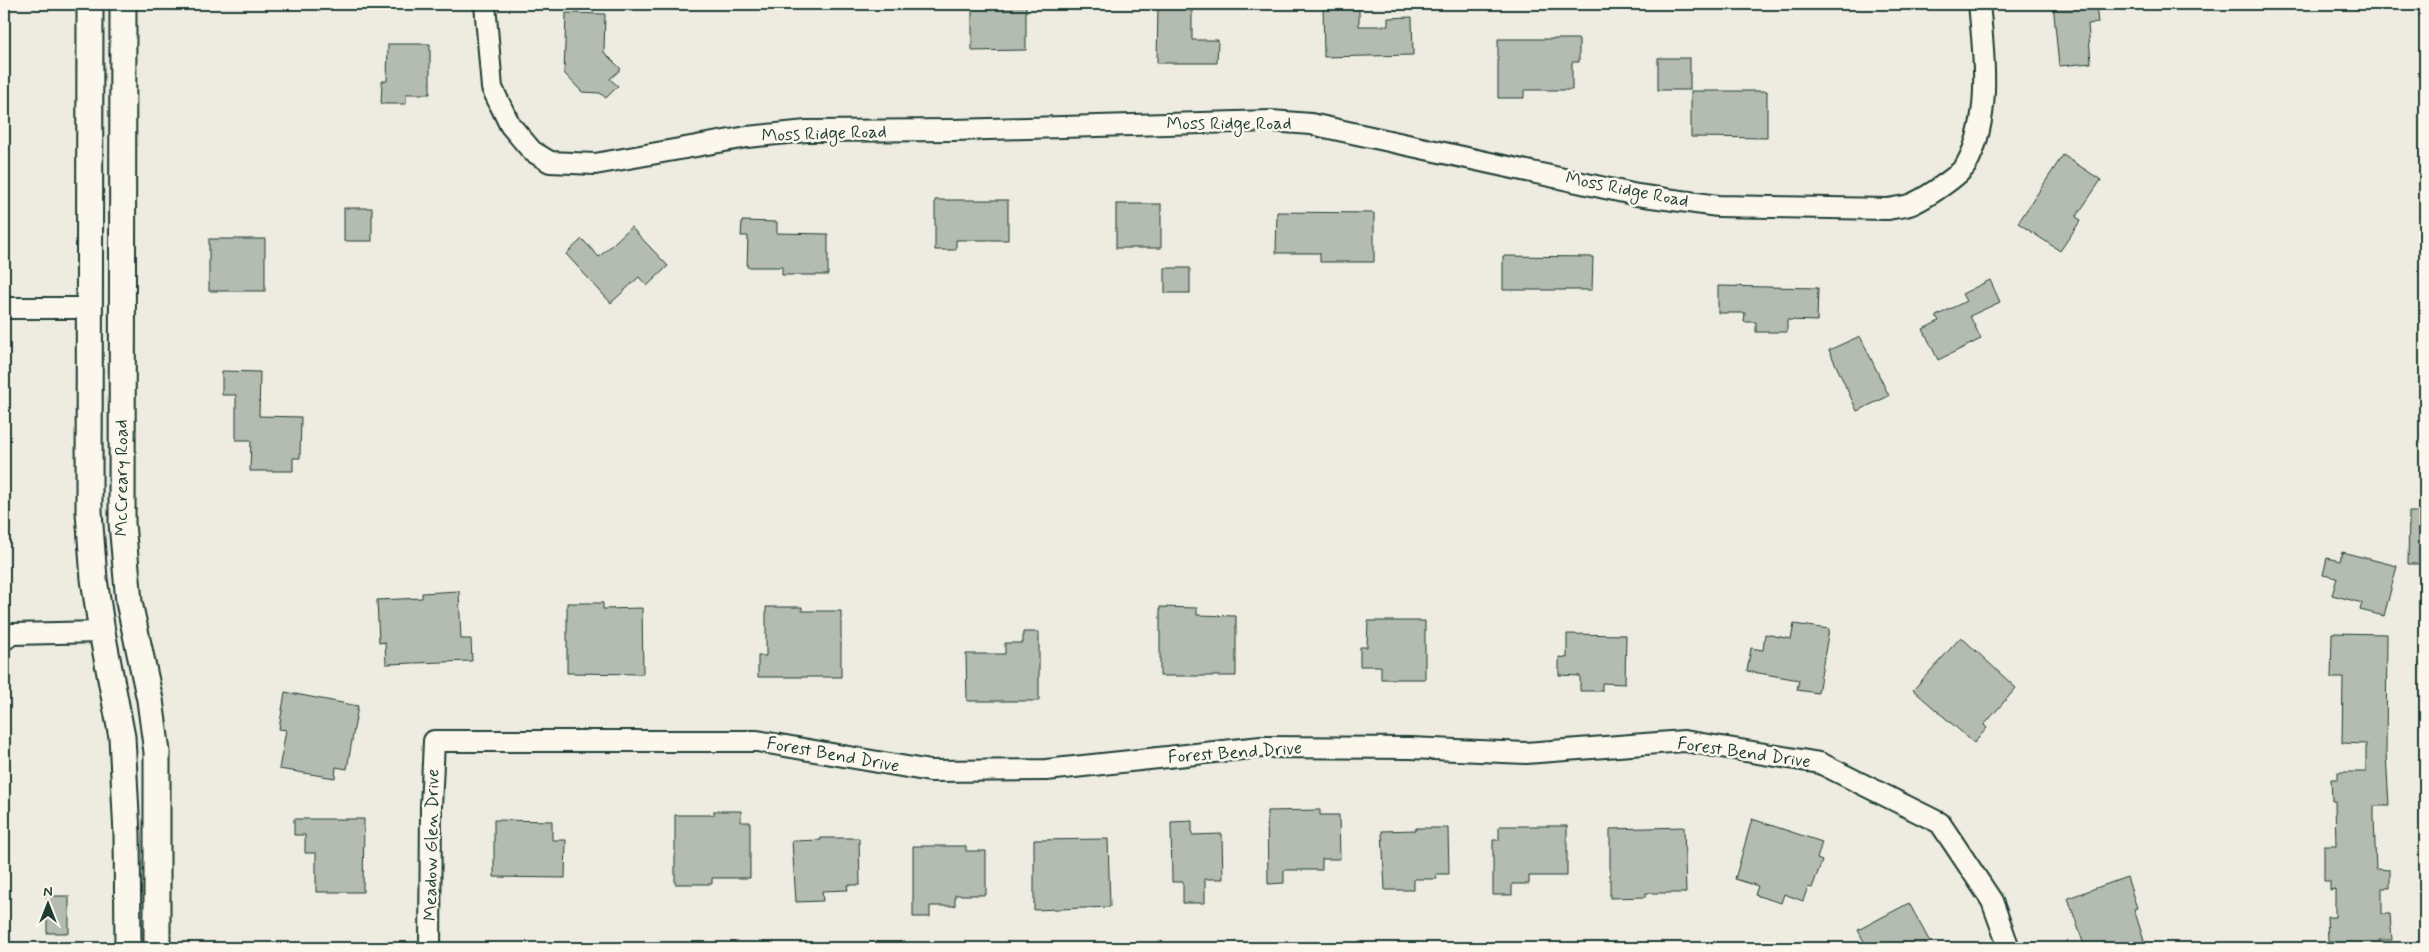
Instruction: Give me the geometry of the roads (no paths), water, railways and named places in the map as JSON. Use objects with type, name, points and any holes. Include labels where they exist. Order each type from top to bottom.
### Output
[{"type":"main road","name":"McCreary Road","points":[[90,4],[89,512],[94,579],[102,632],[117,702],[124,758],[128,948]]},
{"type":"main road","name":"McCreary Road","points":[[123,4],[122,522],[129,602],[150,700],[156,752],[157,948]]},
{"type":"street","name":"Moss Ridge Road","points":[[485,4],[492,88],[510,124],[532,151],[550,162],[595,164],[747,137],[807,131],[954,130],[1271,121],[1311,124],[1637,194],[1718,206],[1888,209],[1913,204],[1939,188],[1966,166],[1979,131],[1983,98],[1979,4]]},
{"type":"street","points":[[4,308],[90,308]]},
{"type":"street","points":[[4,640],[12,634],[102,632]]},
{"type":"street","name":"Meadow Glen Drive","points":[[430,948],[431,807],[434,741]]},
{"type":"street","name":"Forest Bend Drive","points":[[434,741],[756,741],[930,771],[1046,770],[1261,747],[1410,748],[1526,753],[1684,741],[1820,763],[1940,823],[1992,901],[2009,948]]}]
